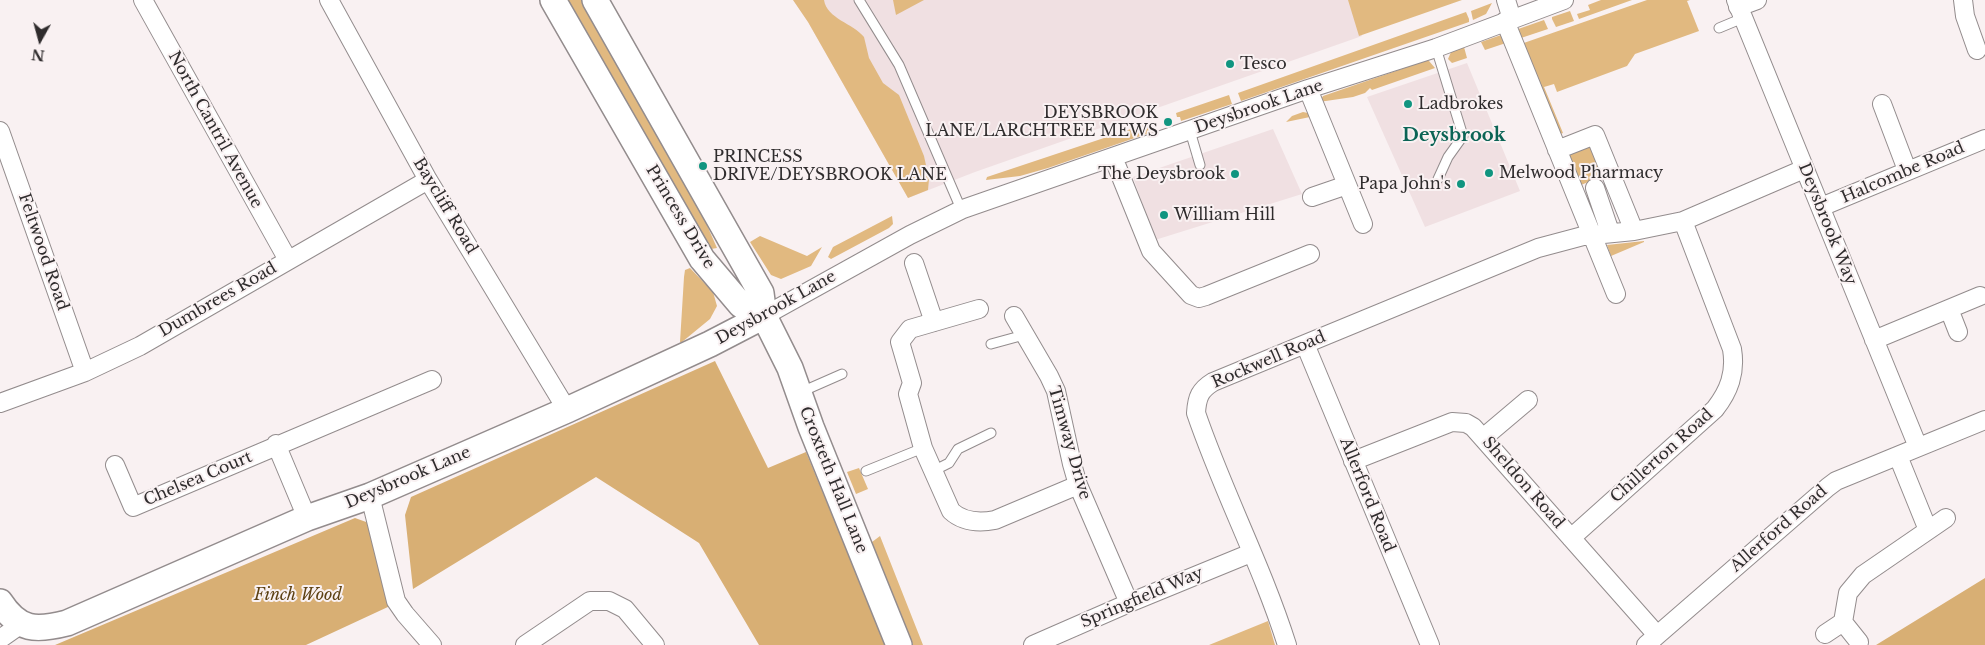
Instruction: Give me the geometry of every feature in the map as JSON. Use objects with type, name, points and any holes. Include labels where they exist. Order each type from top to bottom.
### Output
[{"type":"street","name":"North Cantril Avenue","points":[[142,0],[288,260]]},
{"type":"street","name":"Baycliff Road","points":[[329,0],[428,180],[567,410]]},
{"type":"street","name":"Princess Drive","points":[[553,0],[702,259],[741,305],[764,316]]},
{"type":"street","name":"Princess Drive","points":[[596,0],[761,293],[764,316]]},
{"type":"street","points":[[1506,0],[1508,20],[1557,150],[1616,294]]},
{"type":"street","name":"Deysbrook Lane","points":[[20,625],[46,628],[68,622],[307,518],[370,496],[567,410],[710,344],[961,209],[1308,89],[1436,48],[1564,0]]},
{"type":"street","points":[[1739,8],[1757,0]]},
{"type":"street","points":[[1963,0],[1965,16],[1977,50]]},
{"type":"street","name":"Deysbrook Way","points":[[1739,8],[1918,447]]},
{"type":"street","points":[[1308,89],[1363,224]]},
{"type":"street","points":[[1882,104],[1907,170]]},
{"type":"street","name":"Feltwood Road","points":[[0,131],[85,372]]},
{"type":"street","points":[[1557,150],[1595,135],[1634,231]]},
{"type":"street","name":"Halcombe Road","points":[[1820,207],[1985,139]]},
{"type":"street","points":[[1113,157],[1151,251],[1191,295],[1199,298],[1206,296],[1310,254]]},
{"type":"street","name":"Rockwell Road","points":[[1287,645],[1264,579],[1251,553],[1196,413],[1198,394],[1204,388],[1213,382],[1538,248],[1592,234],[1634,231],[1683,221],[1804,169]]},
{"type":"street","name":"Dumbrees Road","points":[[0,403],[85,372],[140,346],[428,180]]},
{"type":"street","points":[[1312,197],[1347,185]]},
{"type":"street","points":[[1595,188],[1610,232]]},
{"type":"street","name":"Chillerton Road","points":[[1571,538],[1715,409],[1724,398],[1729,387],[1734,361],[1732,349],[1683,221]]},
{"type":"street","points":[[702,259],[709,262],[723,262],[728,259],[734,244]]},
{"type":"street","points":[[914,262],[934,322]]},
{"type":"street","points":[[1874,340],[1980,296]]},
{"type":"street","points":[[979,309],[910,329],[900,342],[912,383],[908,394],[923,448],[951,510],[957,517],[975,522],[995,520],[1078,485]]},
{"type":"street","points":[[1949,309],[1958,332]]},
{"type":"street","name":"Croxteth Hall Lane","points":[[764,316],[790,368],[900,645]]},
{"type":"street","name":"Timway Drive","points":[[1014,316],[1038,355],[1056,392],[1078,485],[1129,603]]},
{"type":"street","name":"Allerford Road","points":[[1305,344],[1430,645]]},
{"type":"street","name":"Chelsea Court","points":[[115,465],[133,507],[276,444],[432,380]]},
{"type":"street","points":[[1483,438],[1528,400]]},
{"type":"street","name":"Allerford Road","points":[[1652,640],[1821,491],[1836,481],[1985,420]]},
{"type":"street","name":"Sheldon Road","points":[[1353,461],[1452,422],[1473,427],[1571,538],[1652,640]]},
{"type":"street","points":[[276,444],[307,518]]},
{"type":"street","points":[[1898,456],[1928,530]]},
{"type":"street","points":[[370,496],[396,601],[432,645]]},
{"type":"street","points":[[1825,634],[1843,622],[1848,593],[1863,575],[1946,518]]},
{"type":"street","name":"Springfield Way","points":[[1033,645],[1251,553]]},
{"type":"street","points":[[525,645],[590,601],[609,601],[625,609],[655,645]]},
{"type":"street","points":[[0,602],[8,614],[20,625],[0,639]]},
{"type":"street","points":[[1843,622],[1859,642]]},
{"type":"lane","points":[[859,0],[899,65],[961,209]]},
{"type":"lane","points":[[1719,28],[1739,8]]},
{"type":"lane","points":[[1436,48],[1463,136],[1448,158],[1438,179]]},
{"type":"lane","points":[[1190,131],[1200,164]]},
{"type":"lane","points":[[991,344],[1024,335]]},
{"type":"lane","points":[[799,393],[842,374]]},
{"type":"lane","points":[[933,470],[949,463],[958,449],[992,433]]},
{"type":"lane","points":[[866,471],[923,448]]},
{"type":"shaded area","points":[[563,0],[582,0],[703,216],[717,248],[711,249],[698,236]]},
{"type":"shaded area","points":[[793,0],[1350,0],[1362,36],[975,172],[908,198],[808,22]]},
{"type":"shaded area","points":[[793,0],[824,0],[830,12],[864,37],[869,58],[883,83],[899,95],[924,156],[929,179],[928,190],[908,198],[808,22]]},
{"type":"shaded area","points":[[893,0],[924,0],[896,15]]},
{"type":"shaded area","points":[[1348,0],[1462,0],[1359,36]]},
{"type":"shaded area","points":[[1601,0],[1632,0],[1579,19],[1577,14],[1590,10],[1588,5]]},
{"type":"shaded area","points":[[1647,0],[1690,0],[1687,1],[1699,31],[1635,54],[1627,66],[1557,92],[1554,84],[1544,87],[1563,133],[1555,136],[1518,45]]},
{"type":"shaded area","points":[[1492,3],[1486,14],[1473,20],[1471,11]]},
{"type":"shaded area","points":[[1570,11],[1574,21],[1556,27],[1552,17]]},
{"type":"shaded area","points":[[1466,12],[1469,22],[1241,101],[1238,93]]},
{"type":"shaded area","points":[[1544,20],[1548,29],[1485,50],[1481,42]]},
{"type":"shaded area","points":[[1464,47],[1467,58],[1452,63],[1448,59],[1451,52]]},
{"type":"shaded area","points":[[1429,61],[1435,68],[1372,90],[1370,88],[1365,93],[1353,97],[1319,102],[1323,96]]},
{"type":"shaded area","points":[[1467,63],[1520,191],[1425,227],[1367,97]]},
{"type":"shaded area","points":[[1229,95],[1232,104],[1181,121],[1180,117],[1177,117],[1176,113]]},
{"type":"shaded area","points":[[1303,112],[1308,113],[1310,117],[1286,122],[1292,116]]},
{"type":"shaded area","points":[[1152,122],[1155,131],[1048,168],[1020,176],[986,180],[987,177]]},
{"type":"shaded area","points":[[1273,129],[1302,194],[1155,240],[1133,177]]},
{"type":"shaded area","points":[[1592,138],[1608,174],[1576,187],[1560,152]]},
{"type":"shaded area","points":[[892,216],[893,224],[889,228],[831,259],[828,257],[833,247]]},
{"type":"shaded area","points":[[760,236],[807,256],[822,247],[811,266],[781,279],[771,275],[750,242]]},
{"type":"shaded area","points":[[1644,241],[1611,256],[1607,245]]},
{"type":"shaded area","points":[[690,268],[713,292],[717,306],[710,319],[680,342],[684,277],[685,270]]},
{"type":"shaded area","points":[[859,468],[868,489],[856,494],[847,472]]},
{"type":"shaded area","points":[[880,536],[923,645],[913,645],[872,546],[872,542]]},
{"type":"shaded area","points":[[1268,621],[1275,645],[1209,645]]},
{"type":"green space","points":[[715,361],[768,468],[806,452],[886,645],[759,645],[699,543],[596,477],[413,589],[405,515],[411,497]]},
{"type":"green space","name":"Finch Wood","points":[[355,518],[369,523],[390,606],[306,645],[55,645]]},
{"type":"green space","points":[[1985,578],[1985,645],[1876,645]]},
{"type":"place","name":"Tesco","points":[[1230,64]]},
{"type":"place","name":"Ladbrokes","points":[[1408,104]]},
{"type":"place","name":"DEYSBROOK LANE/LARCHTREE MEWS","points":[[1168,122]]},
{"type":"place","name":"PRINCESS DRIVE/DEYSBROOK LANE","points":[[703,166]]},
{"type":"place","name":"Melwood Pharmacy","points":[[1489,173]]},
{"type":"place","name":"The Deysbrook","points":[[1235,174]]},
{"type":"place","name":"Papa John's","points":[[1461,184]]},
{"type":"place","name":"William Hill","points":[[1164,215]]},
{"type":"district","name":"Deysbrook","points":[[1454,136]]}]
